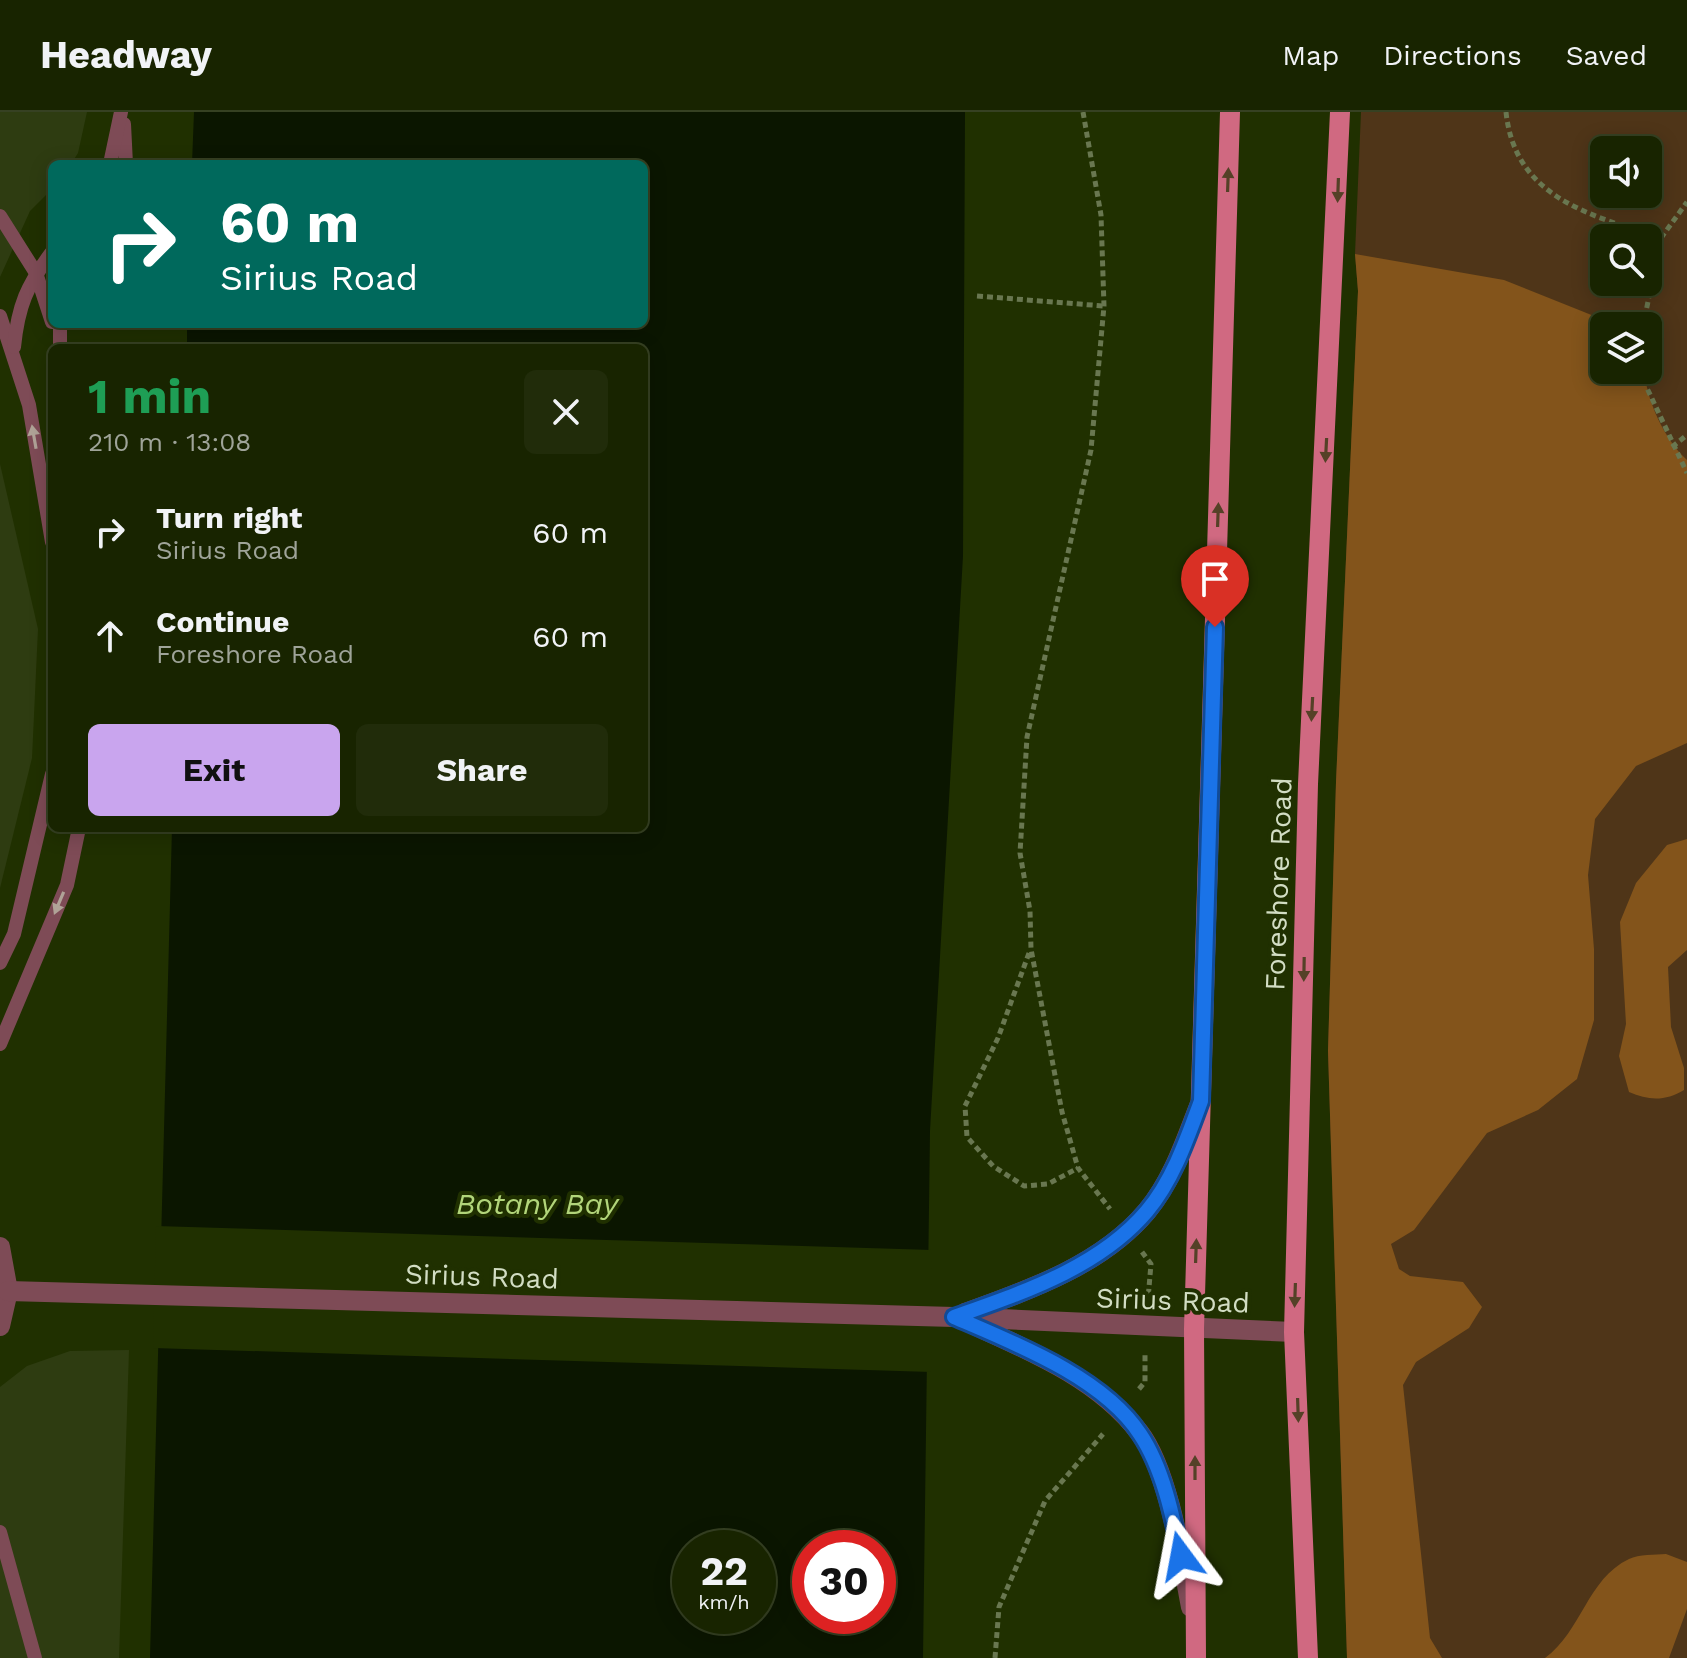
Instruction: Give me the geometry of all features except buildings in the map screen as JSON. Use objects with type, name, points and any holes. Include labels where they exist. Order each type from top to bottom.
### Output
[{"type":"main road","points":[[1196,1658],[1194,1329],[1230,112]]},
{"type":"main road","name":"Foreshore Road","points":[[1308,1658],[1294,1332],[1308,784],[1340,112]]},
{"type":"street","name":"Sirius Road","points":[[954,1317],[1026,1292],[1088,1260],[1119,1237],[1147,1211],[1172,1172],[1201,1101]]},
{"type":"street","points":[[0,1247],[8,1291],[0,1326]]},
{"type":"street","name":"Sirius Road","points":[[8,1291],[954,1317],[1294,1332]]},
{"type":"street","name":"Sirius Road","points":[[954,1317],[1059,1368],[1108,1399],[1141,1434],[1162,1484],[1176,1532],[1195,1631]]},
{"type":"lane","points":[[111,160],[122,112]]},
{"type":"lane","points":[[122,112],[126,160]]},
{"type":"lane","points":[[0,216],[36,273],[48,310]]},
{"type":"lane","points":[[14,351],[18,309],[36,273],[48,257]]},
{"type":"lane","points":[[0,316],[14,351],[29,405],[48,518]]},
{"type":"lane","points":[[0,963],[14,934],[48,791]]},
{"type":"lane","points":[[0,1044],[67,885],[78,832]]},
{"type":"lane","points":[[0,1532],[35,1658]]},
{"type":"path","points":[[1031,949],[998,1038],[965,1106],[967,1137],[993,1166],[1024,1186],[1048,1184],[1078,1168],[1062,1112],[1031,949],[1030,911],[1020,853],[1027,737],[1091,450],[1104,306],[1101,215],[1083,112]]},
{"type":"path","points":[[1506,112],[1508,138],[1535,183],[1585,214],[1617,224]]},
{"type":"path","points":[[1662,237],[1687,202]]},
{"type":"path","points":[[977,296],[1104,306]]},
{"type":"path","points":[[1646,384],[1672,447],[1687,473]]},
{"type":"path","points":[[1672,447],[1687,435]]},
{"type":"path","points":[[995,1658],[999,1607],[1045,1501],[1097,1441]]},
{"type":"shaded area","points":[[0,112],[87,112],[74,160],[48,160],[48,193],[30,211],[0,277]]},
{"type":"shaded area","points":[[1361,112],[1687,112],[1687,1658],[1347,1658],[1328,1051],[1336,782],[1358,291],[1355,254]]},
{"type":"shaded area","points":[[1355,254],[1504,280],[1590,314],[1590,384],[1647,384],[1658,419],[1687,460],[1687,743],[1636,766],[1595,819],[1588,875],[1594,949],[1594,1020],[1577,1079],[1538,1110],[1487,1133],[1414,1230],[1391,1244],[1399,1269],[1410,1276],[1463,1282],[1482,1307],[1469,1328],[1416,1362],[1403,1385],[1430,1638],[1442,1658],[1347,1658],[1328,1051],[1336,782],[1358,291]]},
{"type":"shaded area","points":[[0,464],[38,629],[32,758],[0,888]]},
{"type":"shaded area","points":[[1687,839],[1687,950],[1668,967],[1671,1027],[1684,1068],[1684,1090],[1664,1098],[1650,1098],[1629,1092],[1619,1056],[1626,1024],[1620,922],[1636,883],[1667,845]]},
{"type":"shaded area","points":[[129,1350],[119,1658],[0,1658],[0,1387],[27,1366],[70,1351]]},
{"type":"shaded area","points":[[1666,1554],[1687,1562],[1687,1609],[1669,1658],[1545,1658],[1558,1647],[1603,1579],[1615,1568],[1633,1557]]},
{"type":"water","name":"Botany Bay","points":[[194,112],[965,112],[963,556],[930,1131],[923,1658],[150,1658],[172,832],[648,832],[648,344],[187,344],[187,328],[648,328],[648,160],[192,160]]},
{"type":"pier","points":[[156,1226],[932,1250],[931,1372],[153,1348]]},
{"type":"route","points":[[1181,1556],[1162,1484],[1141,1434],[1108,1399],[1022,1347],[954,1317],[1026,1292],[1088,1260],[1119,1237],[1147,1211],[1172,1172],[1201,1101],[1215,627]]}]
